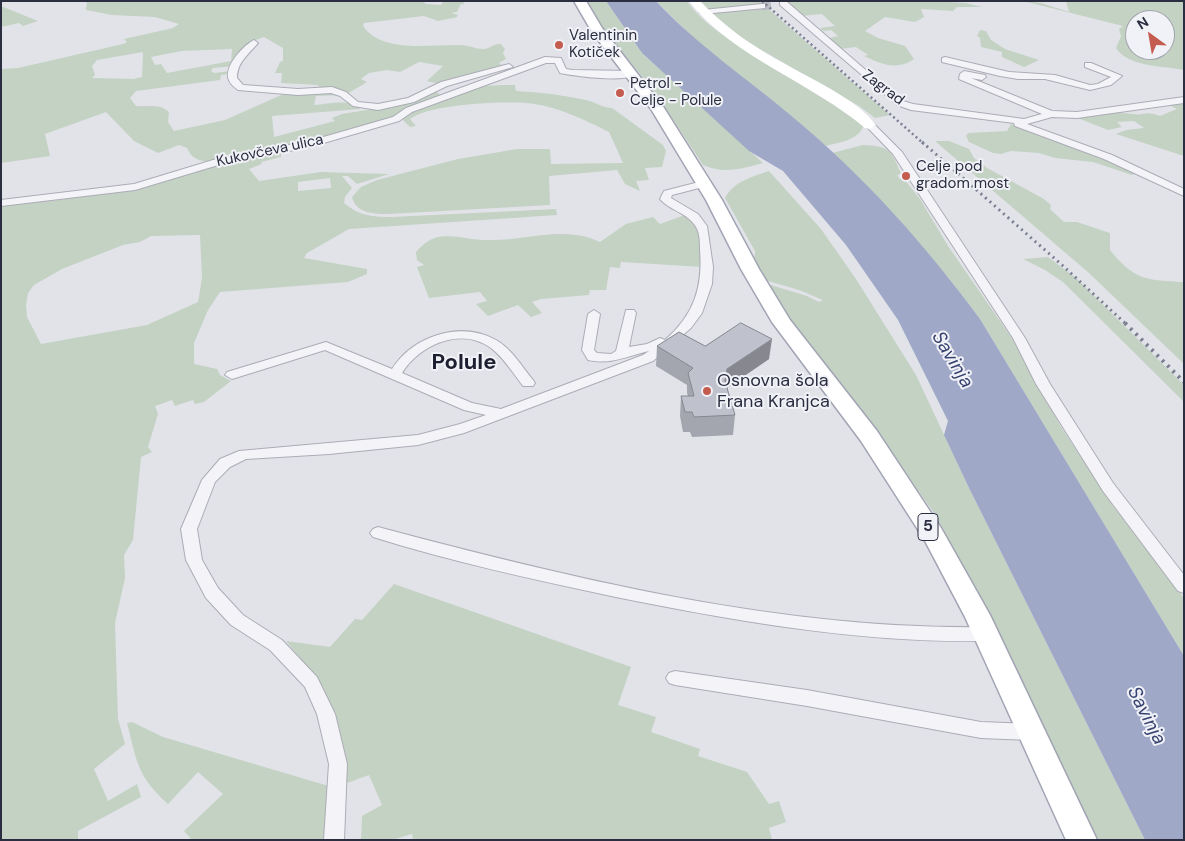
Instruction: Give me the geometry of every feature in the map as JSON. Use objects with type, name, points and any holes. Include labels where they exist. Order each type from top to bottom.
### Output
[{"type":"main road","name":"5","points":[[580,1],[596,29],[657,108],[782,322],[869,436],[933,534],[985,634],[1082,840]]},
{"type":"street","points":[[694,1],[703,12],[741,42],[834,98],[870,125],[897,152],[1019,338],[1043,384],[1108,487],[1184,587]]},
{"type":"street","name":"Zagrad","points":[[781,3],[900,103],[911,107],[1010,122],[1024,122],[1052,114]]},
{"type":"street","points":[[703,12],[762,6]]},
{"type":"street","name":"Kukovčeva ulica","points":[[254,43],[237,60],[233,71],[232,79],[241,88],[298,92],[332,90],[343,94],[356,104],[378,106],[411,100],[444,84],[492,71],[553,59],[558,60],[563,71],[593,76],[632,74]]},
{"type":"street","name":"Zagrad","points":[[945,60],[1016,76],[1045,76],[1080,87],[1099,86],[1112,82],[1118,76],[1088,65]]},
{"type":"street","name":"Kukovčeva ulica","points":[[1,203],[134,187],[223,160],[307,145],[396,119],[409,110],[476,87],[530,65]]},
{"type":"street","name":"Zagrad","points":[[995,72],[993,75],[982,77],[964,74],[962,76],[1028,106],[1052,114],[1077,115],[1184,100]]},
{"type":"street","name":"Zagrad","points":[[1010,122],[1108,157],[1184,193]]},
{"type":"street","points":[[334,840],[338,764],[326,714],[311,682],[276,645],[236,620],[212,593],[194,560],[189,529],[209,480],[225,463],[244,454],[329,449],[418,440],[464,428],[648,358],[673,341],[696,314],[708,280],[704,230],[698,220],[666,199],[668,193],[675,190],[703,184]]},
{"type":"street","points":[[594,314],[588,350],[593,357],[612,358],[652,347],[664,339],[678,324],[696,314]]},
{"type":"street","points":[[622,354],[630,314]]},
{"type":"street","points":[[394,374],[406,357],[430,341],[474,336],[492,343],[528,383]]},
{"type":"street","points":[[232,374],[326,346],[469,406],[500,413]]},
{"type":"street","points":[[378,533],[554,579],[803,624],[934,636],[985,634]]},
{"type":"street","points":[[675,678],[807,698],[981,730],[1031,732]]},
{"type":"green space","points":[[87,1],[423,1],[426,4],[441,5],[444,1],[462,1],[465,4],[461,4],[457,12],[451,13],[458,15],[457,17],[438,21],[424,16],[364,23],[363,26],[371,35],[382,41],[408,46],[460,45],[483,49],[501,44],[505,49],[503,53],[506,59],[499,63],[504,67],[440,84],[427,81],[443,66],[419,62],[400,72],[387,70],[369,73],[361,79],[367,82],[347,94],[323,89],[317,85],[281,83],[282,73],[275,73],[280,62],[283,61],[283,48],[264,37],[250,42],[234,66],[213,68],[211,71],[214,73],[231,71],[230,74],[221,75],[220,80],[136,91],[130,98],[136,106],[157,106],[169,112],[168,122],[174,131],[225,120],[288,92],[330,91],[342,95],[316,96],[314,105],[345,103],[360,109],[272,116],[274,137],[335,121],[332,118],[342,114],[403,104],[436,92],[443,96],[392,118],[305,144],[210,162],[196,159],[187,148],[179,145],[158,153],[134,141],[106,112],[45,134],[50,156],[1,163],[1,69],[18,68],[123,44],[127,42],[124,39],[173,28],[179,24],[155,17],[112,15],[86,10]],"holes":[[[232,49],[231,61],[167,73],[161,64],[155,65],[151,57],[181,51]],[[143,52],[142,77],[134,79],[92,78],[95,75],[92,66],[97,60]]]},
{"type":"green space","points":[[587,1],[606,1],[642,53],[763,163],[740,169],[725,170],[703,165],[654,91],[603,29]]},
{"type":"green space","points":[[656,1],[687,1],[706,22],[742,48],[780,70],[861,123],[863,127],[860,132],[852,138],[826,146],[707,51]]},
{"type":"green space","points":[[698,1],[759,1],[762,4],[713,10],[707,9]]},
{"type":"green space","points":[[929,1],[966,3],[982,7],[957,7],[953,11],[921,9],[924,17],[915,22],[885,17],[865,31],[878,38],[905,46],[914,59],[901,65],[877,62],[864,56],[868,55],[856,47],[839,49],[826,39],[838,36],[831,30],[823,31],[820,28],[835,26],[822,14],[801,16],[788,2]]},
{"type":"green space","points":[[1023,1],[1041,3],[1069,12],[1066,1],[1184,1],[1184,70],[1147,65],[1132,60],[1175,60],[1175,10],[1125,10],[1125,56],[1116,48],[1121,36],[1119,29],[1123,26]]},
{"type":"green space","points":[[1,6],[38,21],[23,26],[19,23],[1,27]]},
{"type":"green space","points":[[765,6],[890,115],[875,118],[859,106],[739,37],[711,14]]},
{"type":"green space","points":[[980,30],[986,31],[991,40],[1005,49],[1039,60],[1024,67],[1002,57],[1002,52],[981,47],[980,38],[977,36]]},
{"type":"green space","points":[[515,85],[516,91],[569,97],[612,108],[663,145],[666,151],[662,167],[645,168],[649,180],[636,181],[640,191],[625,184],[617,170],[549,176],[550,205],[378,214],[362,210],[354,203],[352,197],[361,187],[377,180],[458,159],[517,149],[550,149],[551,164],[623,163],[609,132],[572,115],[534,104],[469,104],[434,110],[410,119],[416,126],[410,127],[401,118],[430,104],[482,86]]},
{"type":"green space","points":[[1184,101],[1184,156],[1116,134],[1126,130],[1144,128],[1134,121],[1117,122],[1122,127],[1108,130],[1075,117],[1119,113],[1151,113],[1160,116],[1177,109],[1167,104]]},
{"type":"green space","points":[[1011,124],[1038,131],[1137,172],[1132,175],[1093,162],[1055,158],[1039,153],[1011,151],[1001,154],[993,153],[969,142],[966,136],[968,133],[1007,131]]},
{"type":"green space","points":[[935,141],[949,141],[969,149],[974,158],[987,168],[1044,199],[1051,205],[1050,209],[1064,222],[1077,222],[1110,233],[1110,250],[1127,268],[1142,277],[1160,281],[1184,282],[1184,364],[1089,273]]},
{"type":"green space","points":[[863,145],[885,149],[892,155],[901,174],[897,175],[900,179],[904,179],[920,199],[948,246],[1011,337],[1061,427],[1113,506],[1184,598],[1184,656],[980,319],[910,233],[832,153]]},
{"type":"green space","points":[[281,153],[281,157],[261,162],[262,164],[249,169],[259,181],[321,172],[389,174],[357,184],[348,176],[342,176],[352,188],[345,197],[344,203],[355,211],[366,215],[392,217],[556,209],[557,215],[349,229],[307,253],[304,258],[367,269],[367,274],[348,282],[220,292],[208,310],[194,343],[194,364],[217,369],[220,375],[231,381],[204,402],[195,404],[193,400],[175,406],[172,400],[155,406],[158,414],[148,447],[152,452],[141,457],[133,540],[124,555],[125,578],[115,623],[118,719],[125,744],[94,769],[108,801],[137,784],[141,797],[78,831],[78,840],[1,840],[1,205],[97,194],[259,156]],"holes":[[[330,178],[331,188],[298,191],[298,182]],[[200,235],[202,278],[198,302],[147,325],[41,344],[27,317],[28,293],[34,285],[62,269],[123,245],[140,242],[151,236]]]},
{"type":"green space","points":[[769,171],[821,229],[856,279],[916,375],[969,488],[1145,840],[1093,840],[985,605],[934,513],[881,438],[799,337],[764,283],[807,296],[819,302],[823,300],[799,290],[761,279],[754,263],[755,251],[725,198],[733,187]]},
{"type":"green space","points":[[685,215],[691,220],[698,232],[703,267],[621,262],[620,268],[610,267],[606,290],[590,290],[589,295],[541,299],[532,302],[542,313],[531,317],[518,305],[488,316],[476,304],[487,301],[480,292],[429,298],[417,267],[424,265],[417,260],[416,252],[426,243],[438,237],[451,236],[491,240],[560,234],[587,237],[600,242],[626,224],[653,217],[660,224]]},
{"type":"green space","points":[[1048,257],[1076,278],[1184,385],[1184,402],[1063,282],[1023,259]]},
{"type":"green space","points":[[394,584],[631,667],[618,705],[656,717],[651,732],[700,749],[698,756],[747,772],[769,804],[779,801],[786,822],[769,828],[772,840],[413,840],[412,834],[392,840],[361,840],[362,816],[382,805],[369,775],[347,783],[345,760],[317,680],[286,641],[330,647],[355,619],[362,620]]},
{"type":"green space","points":[[132,722],[163,737],[332,787],[329,840],[192,840],[184,831],[223,794],[198,772],[168,804],[150,785],[140,768],[127,723]]},
{"type":"water","name":"Savinja","points":[[606,1],[656,1],[706,48],[821,141],[894,213],[980,319],[1184,656],[1184,840],[1145,840],[969,488],[944,435],[948,421],[898,320],[846,245],[783,171],[749,151],[642,53]]},
{"type":"building","points":[[741,323],[772,339],[727,369],[725,381],[735,415],[694,417],[692,412],[685,412],[681,396],[694,396],[688,373],[693,368],[657,346],[679,332],[705,346]]},
{"type":"tunnel","points":[[762,6],[775,4]]},
{"type":"railway","points":[[762,1],[924,144]]},
{"type":"railway","points":[[922,142],[1126,324]]},
{"type":"railway","points":[[1126,324],[1184,382]]},
{"type":"place","name":"Valentinin Kotiček","points":[[559,45]]},
{"type":"place","name":"Petrol - Celje - Polule","points":[[620,93]]},
{"type":"place","name":"Celje pod gradom most","points":[[906,176]]},
{"type":"place","name":"Osnovna šola Frana Kranjca","points":[[707,391]]},
{"type":"district","name":"Polule","points":[[464,363]]}]
